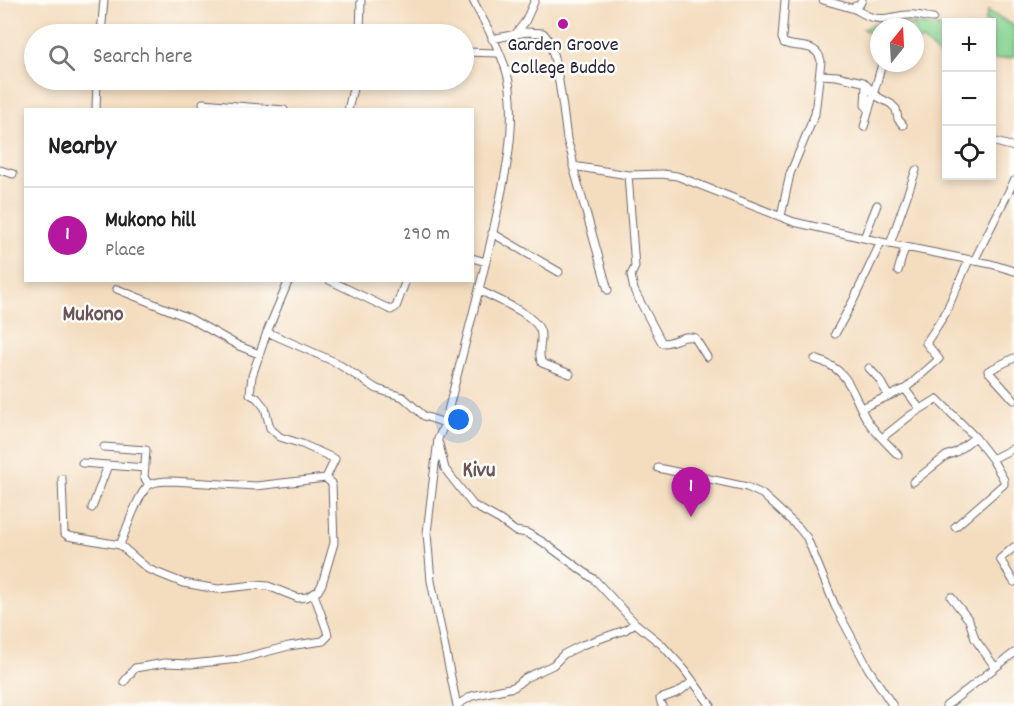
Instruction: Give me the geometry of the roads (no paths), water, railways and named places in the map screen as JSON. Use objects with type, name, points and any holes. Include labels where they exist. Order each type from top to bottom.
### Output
[{"type":"street","points":[[102,24],[104,0]]},
{"type":"street","points":[[361,24],[362,0]]},
{"type":"street","points":[[473,0],[505,66],[510,87],[512,129],[505,179],[486,262],[445,423],[438,438],[428,525],[431,581],[457,706],[472,696],[514,687],[525,678],[553,665],[564,654],[582,645],[626,630],[635,623]]},
{"type":"street","points":[[514,36],[525,22],[534,0]]},
{"type":"street","points":[[781,216],[790,174],[815,114],[821,75],[821,58],[816,50],[784,44],[782,38],[785,0]]},
{"type":"street","points":[[823,0],[862,11],[867,16],[877,18],[893,18],[912,14],[933,18]]},
{"type":"street","points":[[851,8],[860,4],[862,0]]},
{"type":"street","points":[[492,39],[526,32],[540,32],[546,34],[548,38],[557,74],[568,142],[574,160],[573,166],[608,290]]},
{"type":"street","points":[[474,52],[498,53]]},
{"type":"street","points":[[864,127],[880,72]]},
{"type":"street","points":[[821,75],[863,82],[874,94],[896,109],[899,121],[903,125]]},
{"type":"street","points":[[866,85],[865,105],[869,110]]},
{"type":"street","points":[[96,108],[97,90]]},
{"type":"street","points":[[348,108],[353,90]]},
{"type":"street","points":[[203,104],[262,108]]},
{"type":"street","points":[[996,142],[1014,147]]},
{"type":"street","points":[[573,166],[628,175],[677,176],[802,224],[1014,271]]},
{"type":"street","points":[[0,170],[13,174]]},
{"type":"street","points":[[890,244],[916,170]]},
{"type":"street","points":[[628,175],[635,267],[631,275],[636,296],[662,343],[692,336],[707,357]]},
{"type":"street","points":[[861,408],[905,389],[939,359],[926,343],[945,314],[1014,181]]},
{"type":"street","points":[[864,238],[877,205]]},
{"type":"street","points":[[492,233],[560,272]]},
{"type":"street","points":[[835,334],[881,242]]},
{"type":"street","points":[[898,271],[905,247]]},
{"type":"street","points":[[474,259],[486,262]]},
{"type":"street","points":[[288,282],[259,354],[252,376],[250,394],[257,398],[265,408],[270,428],[280,437],[303,444],[335,459],[326,478]]},
{"type":"street","points":[[332,282],[391,310],[396,307],[404,282]]},
{"type":"street","points":[[117,289],[189,318],[239,346],[259,354]]},
{"type":"street","points":[[479,290],[519,311],[535,324],[540,332],[538,350],[542,363],[570,374]]},
{"type":"street","points":[[267,332],[334,362],[377,389],[403,397],[424,416],[445,423]]},
{"type":"street","points":[[1014,358],[988,371],[1014,400]]},
{"type":"street","points":[[815,359],[827,363],[846,378],[867,420],[898,455]]},
{"type":"street","points":[[869,368],[879,379],[888,395]]},
{"type":"street","points":[[905,389],[920,409]]},
{"type":"street","points":[[882,438],[920,409],[939,399],[975,437],[992,459],[1004,484],[955,527]]},
{"type":"street","points":[[913,482],[975,437]]},
{"type":"street","points":[[438,438],[445,469],[473,505],[515,531],[527,533],[543,542],[595,580],[635,623],[661,644],[711,706]]},
{"type":"street","points":[[104,447],[146,450],[144,477],[149,485]]},
{"type":"street","points":[[992,459],[1014,448]]},
{"type":"street","points":[[82,463],[145,468]]},
{"type":"street","points":[[92,508],[108,465]]},
{"type":"street","points":[[658,468],[747,487],[762,494],[799,528],[807,538],[840,616],[868,668],[893,706]]},
{"type":"street","points":[[120,544],[135,507],[149,485],[172,481],[256,486],[326,478]]},
{"type":"street","points":[[62,479],[64,533],[83,539],[120,544],[148,569],[183,583],[218,589],[268,586],[297,598],[314,594],[322,584],[334,543],[332,484],[326,478]]},
{"type":"street","points":[[1014,547],[1000,559],[1014,582]]},
{"type":"street","points":[[124,682],[135,668],[165,663],[191,664],[239,659],[289,646],[323,641],[328,636],[314,594]]},
{"type":"street","points":[[951,597],[969,620],[975,639],[995,667]]},
{"type":"street","points":[[946,706],[1014,653]]},
{"type":"street","points":[[662,706],[660,699],[679,692],[693,681]]},
{"type":"place","name":"Garden Groove College Buddo","points":[[563,24]]},
{"type":"place","name":"Mukono hill","points":[[691,517]]},
{"type":"district","name":"Mukono","points":[[93,315]]},
{"type":"district","name":"Kivu","points":[[479,471]]}]
